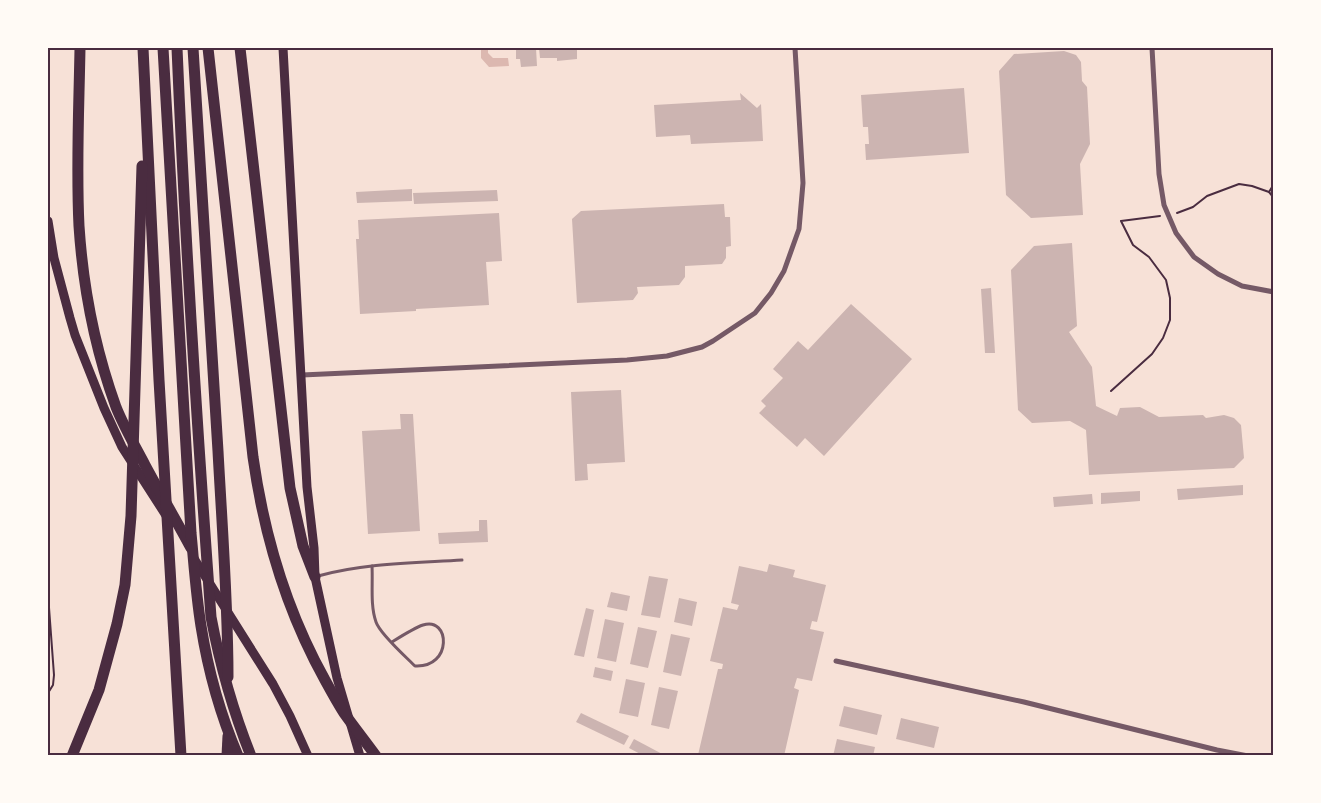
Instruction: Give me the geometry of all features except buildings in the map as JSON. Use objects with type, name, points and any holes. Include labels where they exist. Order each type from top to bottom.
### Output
[{"type":"highway","points":[[80,48],[79,225],[84,278],[100,354],[117,408],[129,435],[207,577]]},
{"type":"highway","points":[[144,48],[159,380],[181,756]]},
{"type":"highway","points":[[163,48],[191,533],[197,599],[205,650],[213,684],[238,756]]},
{"type":"highway","points":[[177,48],[192,325],[211,617],[217,650],[238,724],[251,756]]},
{"type":"highway","points":[[193,48],[222,511],[228,638],[227,756]]},
{"type":"highway","points":[[208,48],[258,493],[275,562],[313,658],[343,711],[376,756]]},
{"type":"highway","points":[[240,48],[290,488],[303,546],[315,577]]},
{"type":"highway","points":[[72,756],[99,690],[118,624],[126,585],[131,516],[145,89]]},
{"type":"main road","points":[[283,48],[290,196],[315,577],[337,678],[360,756]]},
{"type":"main road","points":[[48,221],[54,258],[75,335],[104,408],[122,447],[207,577],[273,684],[308,756]]},
{"type":"street","points":[[302,375],[667,356],[713,341],[755,313],[771,293],[784,271],[799,229],[803,184],[795,48]]},
{"type":"street","points":[[1152,48],[1159,174],[1164,205],[1176,232],[1194,257],[1218,274],[1242,286],[1274,292]]},
{"type":"street","points":[[836,661],[1002,697],[1248,756]]},
{"type":"lane","points":[[315,577],[339,570],[372,566],[462,560]]},
{"type":"lane","points":[[372,566],[373,606],[376,623],[392,642],[415,666],[423,667],[432,663],[438,657],[443,646],[443,635],[440,629],[432,624],[423,625],[392,642]]},
{"type":"path","points":[[1111,391],[1152,354],[1164,338],[1170,320],[1170,298],[1166,280],[1149,257],[1133,245],[1121,221],[1184,211],[1193,207],[1207,196],[1239,184],[1269,192],[1274,198]]},
{"type":"path","points":[[1269,192],[1274,184]]},
{"type":"path","points":[[48,594],[54,675],[53,685],[48,693]]},
{"type":"shaded area","points":[[481,48],[488,48],[488,53],[493,58],[508,58],[509,66],[489,67],[481,58]]}]
